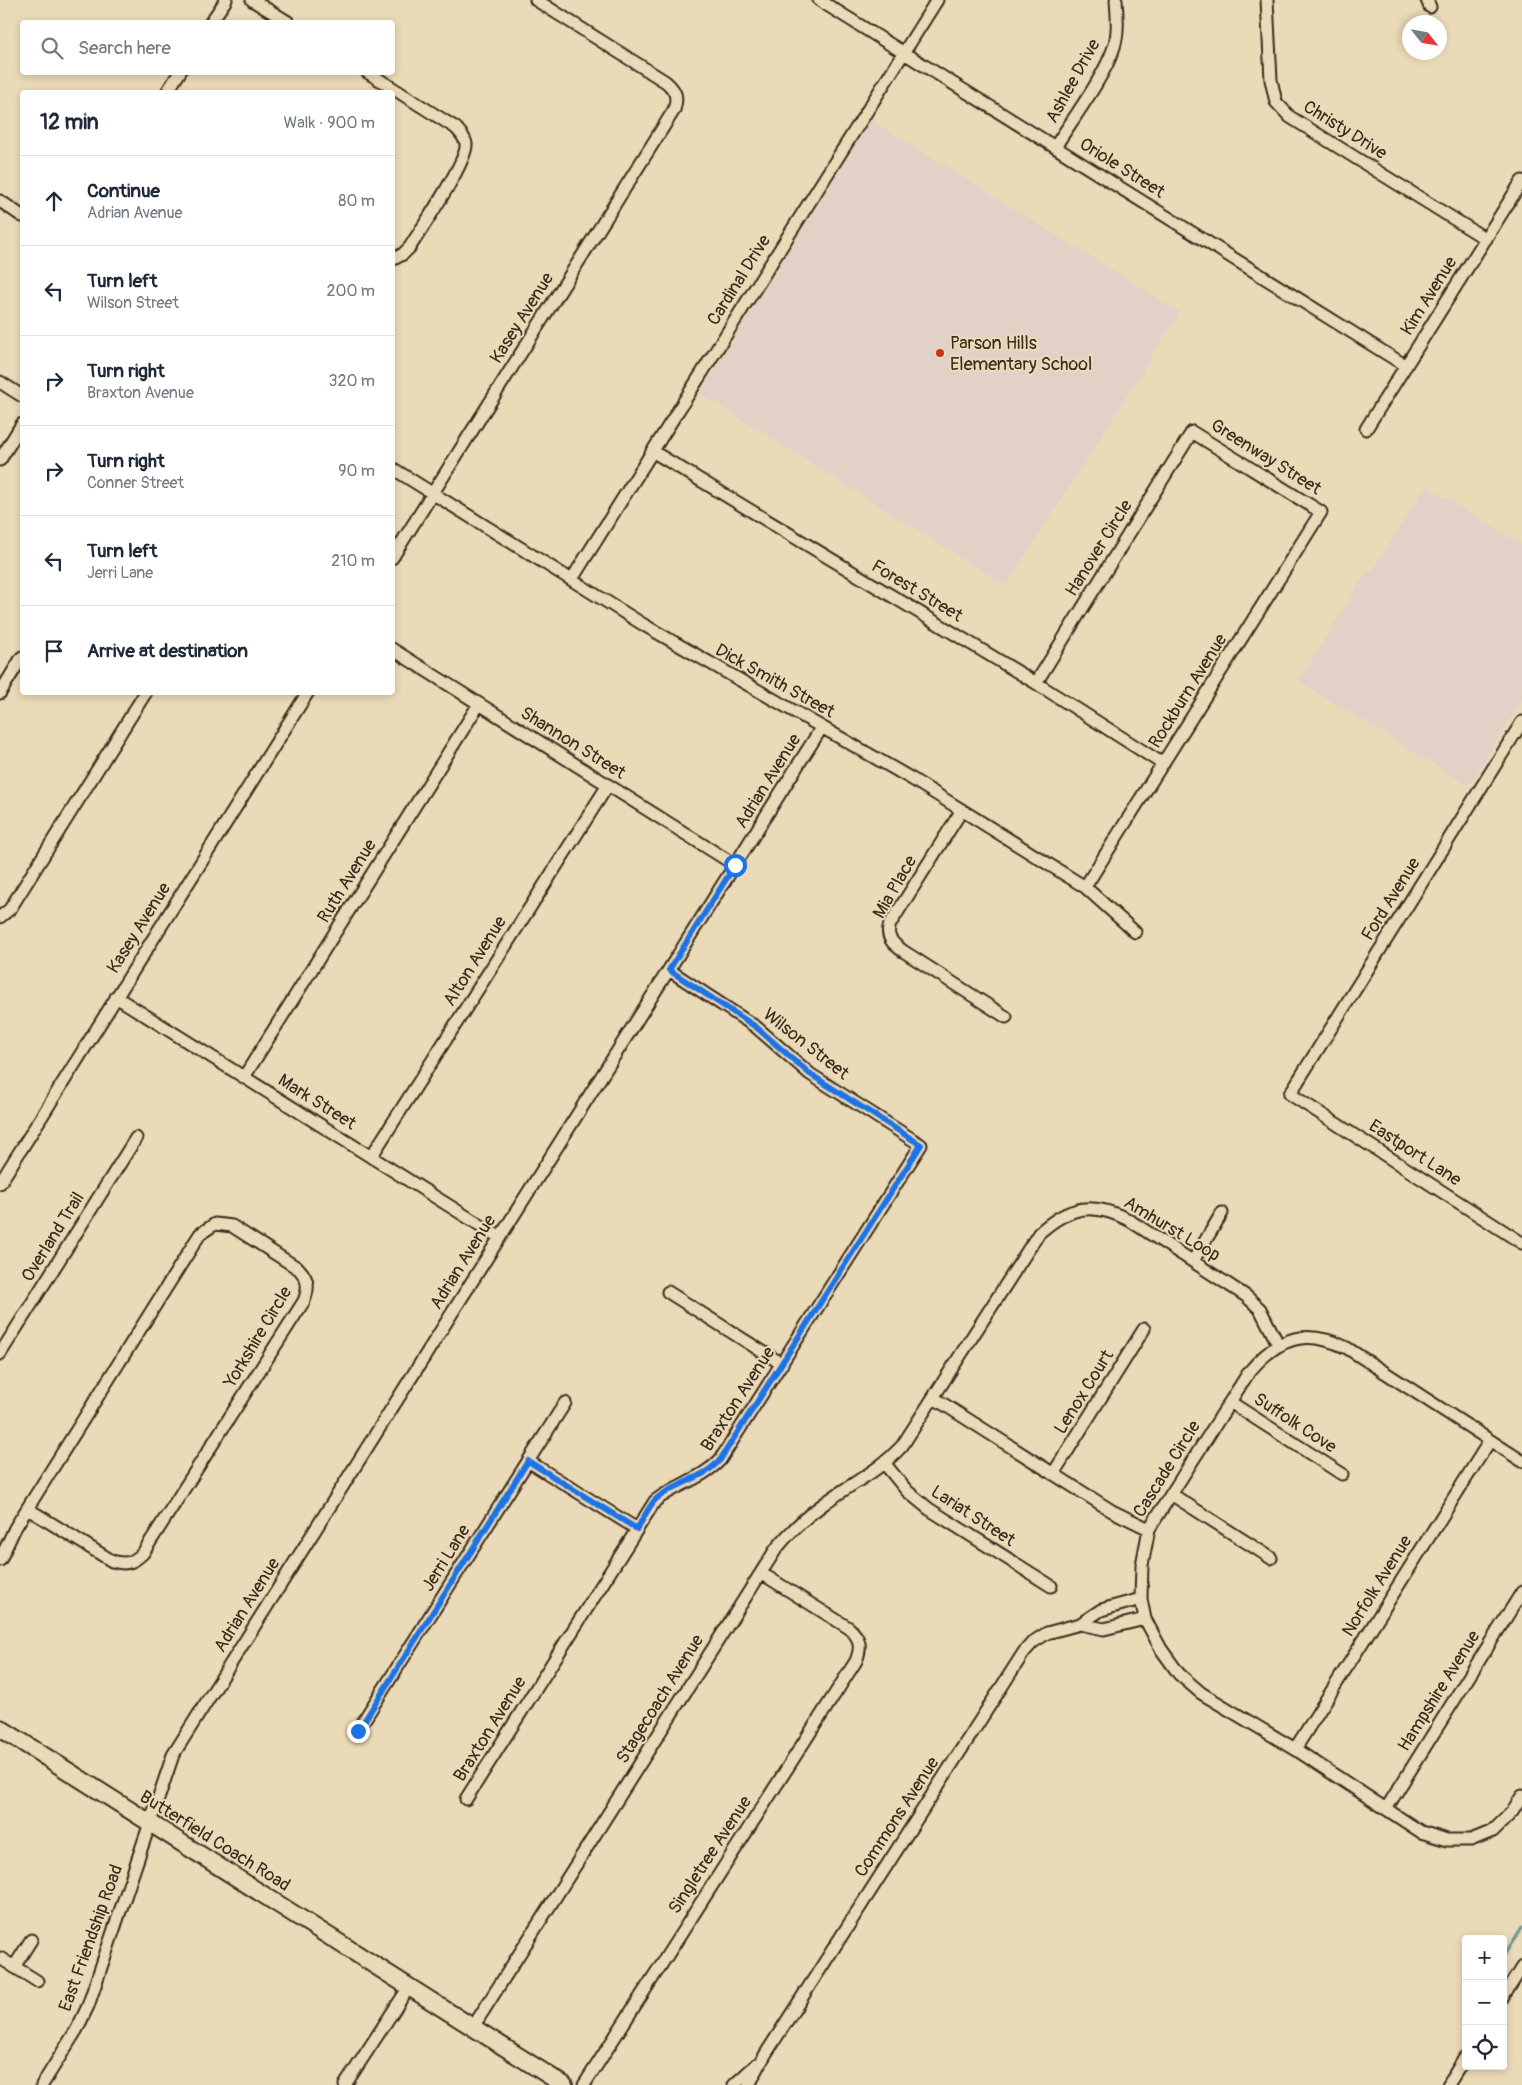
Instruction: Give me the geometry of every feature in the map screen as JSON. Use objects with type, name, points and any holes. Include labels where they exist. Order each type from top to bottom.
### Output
[{"type":"main road","name":"Butterfield Coach Road","points":[[0,1728],[564,2085]]},
{"type":"street","points":[[212,20],[226,0]]},
{"type":"street","points":[[252,0],[285,20]]},
{"type":"street","name":"Kasey Avenue","points":[[395,553],[674,110],[676,95],[666,82],[536,0]]},
{"type":"street","name":"Oriole Street","points":[[819,0],[1406,366]]},
{"type":"street","name":"Cardinal Drive","points":[[572,579],[937,0]]},
{"type":"street","name":"Ashlee Drive","points":[[1055,148],[1108,62],[1115,46],[1117,27],[1116,0]]},
{"type":"street","name":"Christy Drive","points":[[1267,0],[1271,80],[1276,102],[1290,117],[1486,238]]},
{"type":"street","points":[[168,90],[178,75]]},
{"type":"street","points":[[372,75],[456,128],[463,135],[466,144],[462,162],[410,247],[395,258]]},
{"type":"street","name":"Kim Avenue","points":[[1366,429],[1522,181]]},
{"type":"street","points":[[0,202],[20,215]]},
{"type":"street","points":[[0,382],[20,395]]},
{"type":"street","points":[[0,460],[20,427]]},
{"type":"street","name":"Greenway Street","points":[[1192,432],[1321,512]]},
{"type":"street","name":"Hanover Circle","points":[[1036,683],[1192,432]]},
{"type":"street","name":"Forest Street","points":[[652,451],[1036,683],[1163,764]]},
{"type":"street","name":"Dick Smith Street","points":[[395,470],[644,625],[962,810],[1085,888],[1135,932]]},
{"type":"street","name":"Rockburn Avenue","points":[[1085,888],[1321,512]]},
{"type":"street","name":"Shannon Street","points":[[395,651],[735,865]]},
{"type":"street","points":[[0,692],[20,660]]},
{"type":"street","points":[[0,917],[10,909],[144,695]]},
{"type":"street","name":"Kasey Avenue","points":[[0,1182],[306,695]]},
{"type":"street","name":"Ruth Avenue","points":[[244,1076],[479,704]]},
{"type":"street","name":"Ford Avenue","points":[[1290,1094],[1522,722]]},
{"type":"street","name":"Adrian Avenue","points":[[150,1823],[173,1755],[822,727]]},
{"type":"street","name":"Alton Avenue","points":[[371,1157],[608,785]]},
{"type":"street","name":"Mia Place","points":[[962,810],[890,924],[888,935],[903,951],[1006,1017]]},
{"type":"street","name":"Wilson Street","points":[[669,970],[750,1022],[810,1074],[921,1145]]},
{"type":"street","name":"Mark Street","points":[[116,996],[499,1237]]},
{"type":"street","name":"Eastport Lane","points":[[1290,1094],[1522,1243]]},
{"type":"street","name":"Overland Trail","points":[[0,1354],[136,1138]]},
{"type":"street","name":"Braxton Avenue","points":[[466,1799],[655,1501],[668,1490],[710,1471],[720,1460],[921,1145]]},
{"type":"street","name":"Amhurst Loop","points":[[916,1426],[1039,1233],[1065,1214],[1080,1208],[1096,1208],[1114,1212],[1246,1296],[1260,1309],[1278,1344]]},
{"type":"street","points":[[1193,1261],[1222,1213]]},
{"type":"street","name":"Yorkshire Circle","points":[[0,1560],[15,1528],[200,1234],[215,1224],[232,1226],[299,1269],[308,1283],[304,1301],[137,1560],[121,1564],[112,1561],[28,1509]]},
{"type":"street","points":[[668,1292],[782,1364]]},
{"type":"street","name":"Lenox Court","points":[[1053,1474],[1144,1329]]},
{"type":"street","name":"Cascade Circle","points":[[1522,1462],[1347,1348],[1330,1340],[1315,1337],[1297,1338],[1278,1344],[1258,1362],[1230,1402],[1149,1529],[1142,1565],[1141,1599],[1145,1619],[1161,1649],[1179,1674],[1194,1686],[1295,1749],[1421,1832],[1447,1840],[1471,1840],[1493,1831],[1512,1812],[1522,1796]]},
{"type":"street","points":[[934,1398],[1112,1511],[1149,1529]]},
{"type":"street","name":"Suffolk Cove","points":[[1230,1402],[1342,1474]]},
{"type":"street","name":"Jerri Lane","points":[[358,1731],[565,1403]]},
{"type":"street","name":"Stagecoach Avenue","points":[[473,2027],[776,1549],[803,1520],[822,1505],[885,1464],[902,1446],[916,1426]]},
{"type":"street","name":"Norfolk Avenue","points":[[1295,1749],[1489,1442]]},
{"type":"street","points":[[528,1461],[637,1529]]},
{"type":"street","name":"Lariat Street","points":[[885,1464],[907,1491],[929,1510],[1051,1586]]},
{"type":"street","points":[[1171,1494],[1271,1558]]},
{"type":"street","name":"Singletree Avenue","points":[[584,2085],[860,1652],[860,1643],[856,1635],[849,1628],[761,1573]]},
{"type":"street","name":"Hampshire Avenue","points":[[1386,1809],[1522,1592]]},
{"type":"street","name":"Commons Avenue","points":[[749,2085],[765,2055],[1024,1652],[1034,1642],[1048,1633],[1080,1624],[1101,1610],[1141,1599]]},
{"type":"street","name":"Commons Avenue","points":[[1080,1624],[1104,1629],[1145,1619]]},
{"type":"street","name":"East Friendship Road","points":[[42,2085],[77,2029],[88,2006],[150,1823]]},
{"type":"street","points":[[14,1967],[31,1940]]},
{"type":"street","points":[[0,1958],[37,1981]]},
{"type":"street","points":[[1507,1991],[1522,1967]]},
{"type":"street","points":[[345,2085],[408,1987]]},
{"type":"street","name":"Commons Avenue","points":[[734,2085],[765,2055]]},
{"type":"street","points":[[1448,2085],[1462,2062]]},
{"type":"shaded area","name":"Parson Hills Elementary School","points":[[871,120],[1180,312],[1006,586],[700,393]]},
{"type":"shaded area","points":[[1426,486],[1522,545],[1522,700],[1469,786],[1299,681],[1367,571],[1371,573]]},
{"type":"waterway","points":[[1507,1951],[1522,1927]]},
{"type":"place","name":"Parson Hills Elementary School","points":[[940,353]]},
{"type":"route","points":[[358,1731],[528,1461],[637,1529],[655,1501],[668,1490],[710,1471],[720,1460],[921,1145],[810,1074],[756,1027],[733,1010],[669,970],[735,865]]}]
